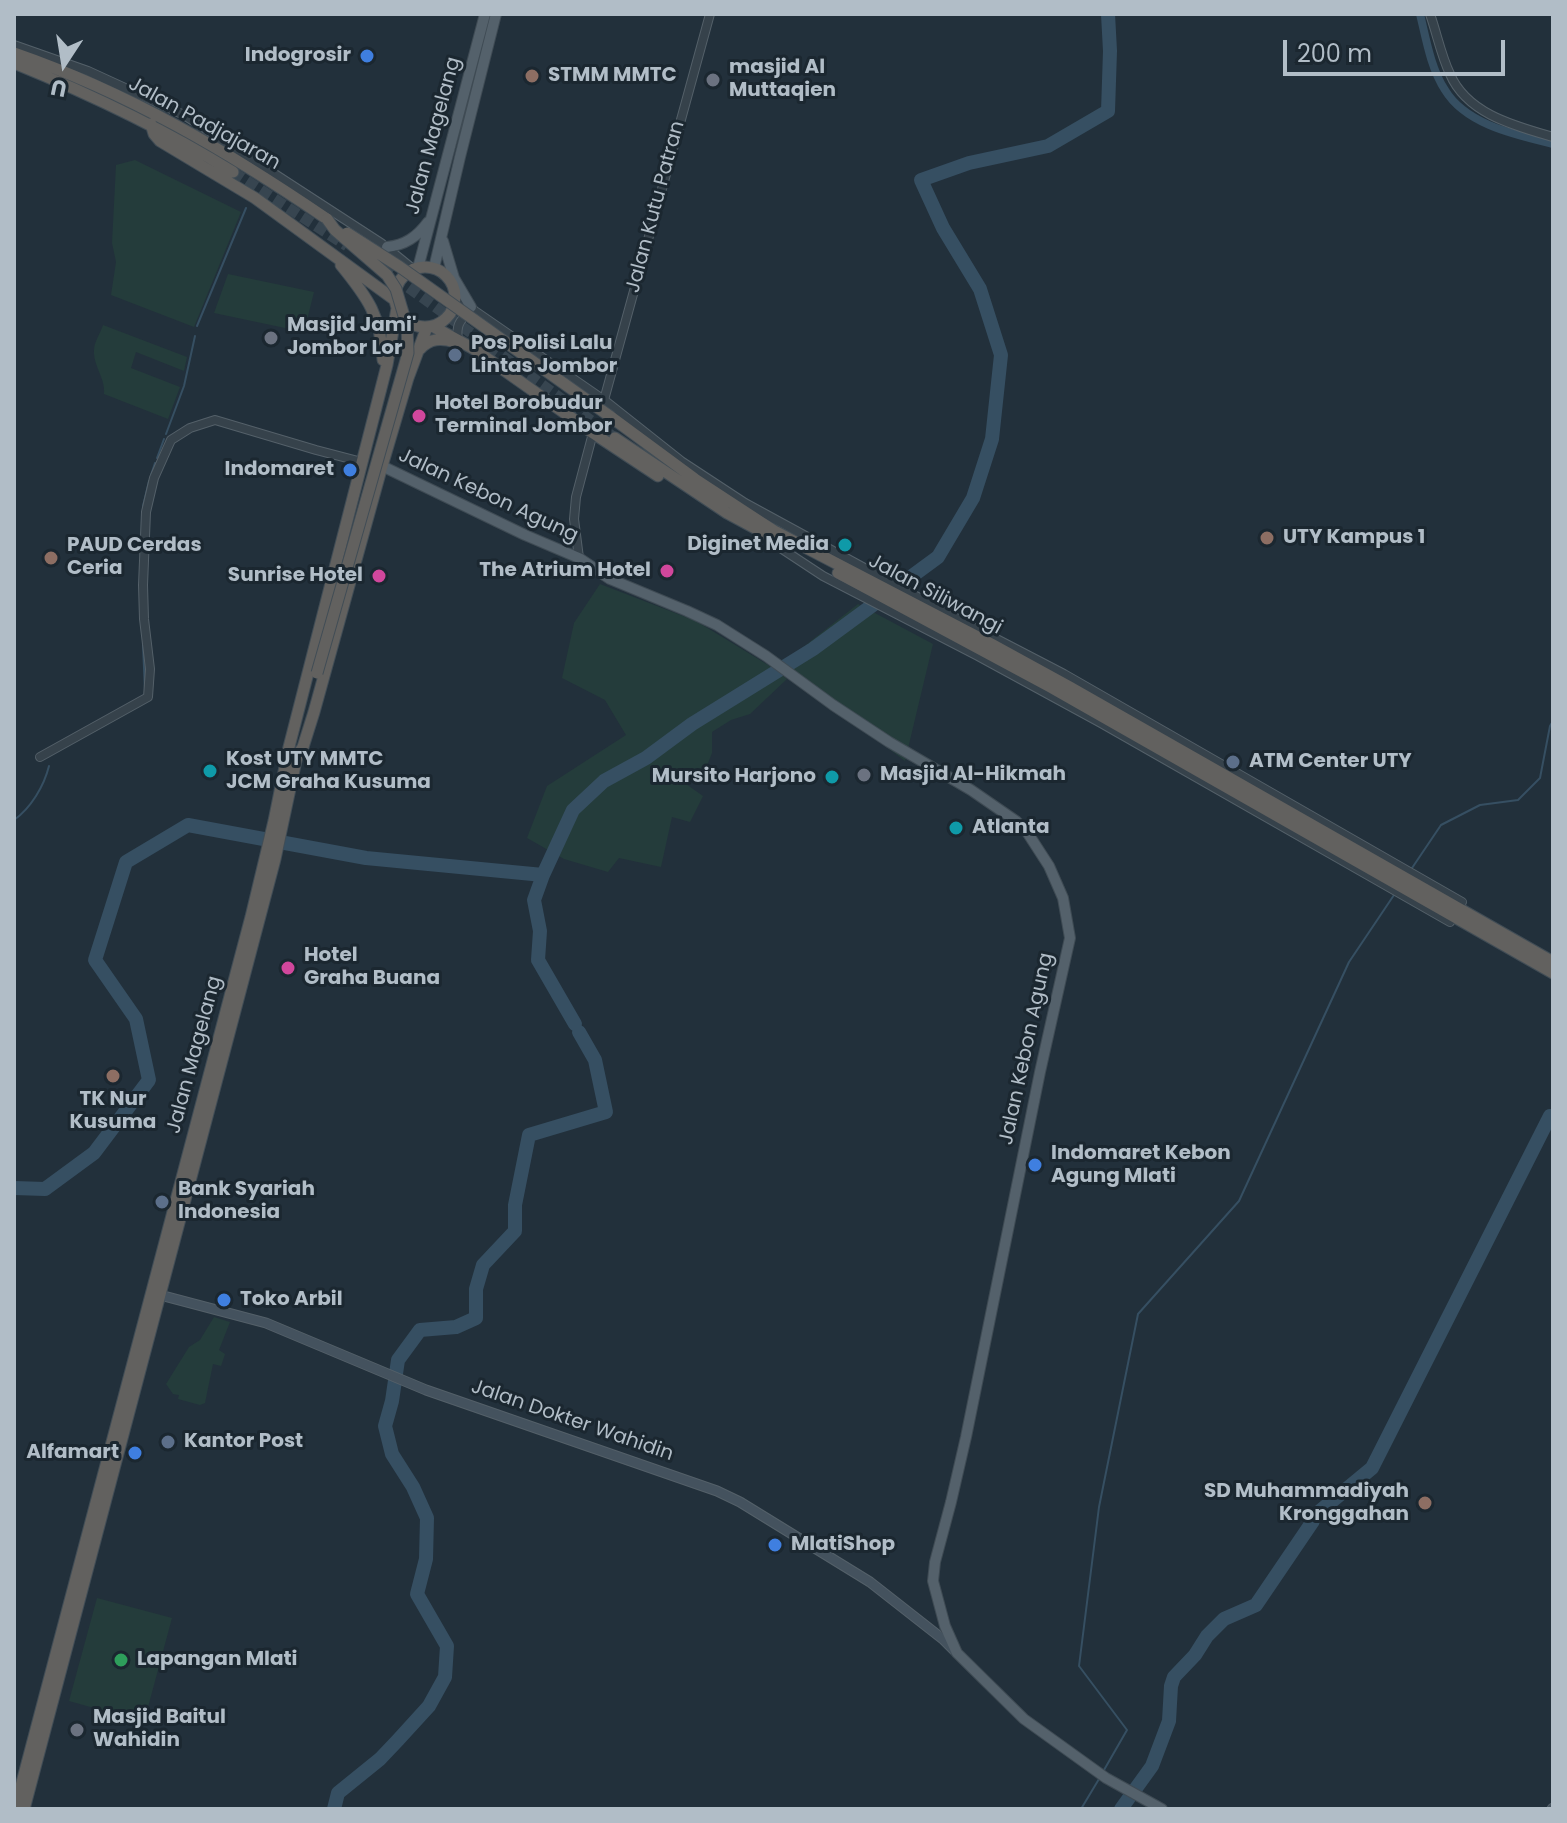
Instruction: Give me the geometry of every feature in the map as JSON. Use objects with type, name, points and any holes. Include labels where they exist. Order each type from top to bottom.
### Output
[{"type":"highway","name":"Jalan Padjajaran","points":[[14,53],[101,87],[186,129],[327,219]]},
{"type":"highway","name":"Jalan Padjajaran","points":[[14,63],[151,124],[233,172]]},
{"type":"highway","points":[[151,124],[160,141],[236,186],[361,274],[396,304],[409,322],[458,339],[671,484],[699,494]]},
{"type":"highway","points":[[298,753],[317,673],[408,353],[407,326],[396,289],[387,275],[335,230],[327,219]]},
{"type":"highway","name":"Jalan Siliwangi","points":[[327,219],[400,267],[695,479],[776,532],[952,629],[980,652],[1553,962]]},
{"type":"highway","points":[[332,253],[363,291],[376,317],[383,356],[380,388]]},
{"type":"highway","points":[[396,304],[397,285],[406,273],[434,268],[449,278],[455,305],[442,322],[430,327]]},
{"type":"highway","name":"Jalan Magelang","points":[[278,822],[289,747],[387,365],[396,304]]},
{"type":"highway","name":"Jalan Magelang","points":[[15,1809],[160,1295],[278,822],[298,753],[303,747],[314,712],[411,370],[430,327]]},
{"type":"highway","points":[[418,351],[425,343],[437,339],[447,339],[474,349]]},
{"type":"highway","points":[[387,365],[411,370]]},
{"type":"highway","name":"Jalan Siliwangi","points":[[615,438],[766,535],[855,577]]},
{"type":"highway","name":"Jalan Siliwangi","points":[[952,629],[973,635],[1004,651],[1377,868]]},
{"type":"highway","points":[[973,635],[994,637],[1004,651]]},
{"type":"highway","name":"Jalan Magelang","points":[[24,1809],[103,1493],[270,858]]},
{"type":"highway","points":[[1456,912],[1553,954]]},
{"type":"highway","points":[[1456,912],[1553,981]]},
{"type":"highway","name":"Jalan Siliwangi","points":[[1456,912],[1553,973]]},
{"type":"main road","name":"Jalan Magelang","points":[[415,269],[485,14]]},
{"type":"main road","name":"Jalan Magelang","points":[[434,268],[496,14]]},
{"type":"main road","points":[[384,245],[409,241],[431,218]]},
{"type":"main road","points":[[442,235],[449,268],[473,309]]},
{"type":"main road","name":"Jalan Kebon Agung","points":[[382,466],[579,558],[610,579],[707,620],[766,656],[889,742],[971,790],[1016,821],[1049,866],[1063,898],[1070,938],[967,1432],[933,1575],[945,1626],[957,1653]]},
{"type":"main road","name":"Jalan Dokter Wahidin","points":[[160,1295],[266,1323],[426,1390],[717,1491],[870,1582],[944,1640]]},
{"type":"main road","name":"Jalan Kebon Agung","points":[[944,1640],[1024,1719],[1093,1770],[1162,1809]]},
{"type":"street","name":"Jalan Kutu Patran","points":[[604,400],[710,14]]},
{"type":"street","points":[[1430,14],[1450,76],[1461,91],[1493,117],[1553,137]]},
{"type":"street","points":[[14,45],[88,71],[184,115],[384,245],[415,269]]},
{"type":"street","points":[[14,70],[29,69]]},
{"type":"street","points":[[361,274],[378,263],[384,245]]},
{"type":"street","points":[[455,294],[604,400],[681,461],[855,577],[952,629],[994,637],[1098,693],[1377,868]]},
{"type":"street","points":[[458,339],[459,324],[473,309]]},
{"type":"street","points":[[40,757],[148,697],[150,669],[143,585],[146,512],[154,478],[171,440],[190,428],[215,420],[362,462]]},
{"type":"street","name":"Jalan Kebon Agung","points":[[579,558],[574,519],[576,497],[593,433]]},
{"type":"green space","points":[[135,160],[241,212],[194,327],[111,295],[116,262],[112,243],[116,165]]},
{"type":"green space","points":[[228,274],[314,292],[304,332],[214,313]]},
{"type":"green space","points":[[103,325],[187,357],[184,371],[136,352],[131,368],[180,387],[168,419],[104,394],[94,350]]},
{"type":"green space","points":[[600,584],[696,621],[787,679],[750,714],[731,720],[712,732],[712,753],[704,773],[686,784],[703,796],[690,822],[672,817],[661,867],[619,858],[608,872],[564,859],[527,838],[547,786],[626,735],[605,700],[562,678],[574,623]]},
{"type":"green space","points":[[858,604],[933,644],[905,761],[779,666]]},
{"type":"green space","points":[[214,1317],[230,1322],[219,1350],[225,1354],[221,1366],[213,1364],[205,1403],[200,1405],[178,1399],[179,1395],[173,1394],[166,1384],[189,1347],[200,1340]]},
{"type":"green space","name":"Lapangan Mlati","points":[[97,1598],[172,1618],[144,1722],[69,1701]]},
{"type":"waterway","points":[[14,1188],[45,1189],[94,1153],[149,1080],[136,1019],[95,960],[126,862],[188,825],[366,858],[543,875],[573,810],[604,781],[646,758],[692,724],[813,649],[938,557],[973,498],[992,439],[1001,355],[980,289],[943,228],[921,180],[969,163],[1048,146],[1108,111],[1108,14]]},
{"type":"waterway","points":[[1420,14],[1436,73],[1454,102],[1493,127],[1553,144]]},
{"type":"waterway","points":[[197,326],[246,208]]},
{"type":"waterway","points":[[166,434],[184,386],[195,336]]},
{"type":"waterway","points":[[157,458],[164,439]]},
{"type":"waterway","points":[[151,475],[155,463]]},
{"type":"waterway","points":[[143,506],[149,481]]},
{"type":"waterway","points":[[143,645],[145,691]]},
{"type":"waterway","points":[[1410,871],[1441,825],[1480,805],[1518,800],[1540,778],[1553,721]]},
{"type":"waterway","points":[[14,820],[36,796],[49,766]]},
{"type":"waterway","points":[[543,875],[534,900],[540,931],[538,960],[575,1024]]},
{"type":"waterway","points":[[1104,1770],[1127,1730],[1079,1666],[1099,1507],[1138,1314],[1239,1201],[1349,962],[1396,892]]},
{"type":"waterway","points":[[334,1809],[338,1793],[398,1740],[429,1706],[445,1677],[447,1646],[417,1594],[426,1559],[427,1518],[413,1487],[392,1454],[385,1426],[398,1360],[420,1330],[456,1327],[476,1318],[476,1289],[483,1265],[515,1231],[515,1205],[529,1135],[606,1112],[595,1060],[579,1032]]},
{"type":"waterway","points":[[1320,1511],[1372,1468],[1550,1116]]},
{"type":"waterway","points":[[1121,1809],[1152,1766],[1169,1721],[1174,1677],[1224,1619],[1256,1605],[1313,1521]]},
{"type":"waterway","points":[[1081,1809],[1099,1779]]},
{"type":"tunnel","points":[[233,172],[347,246]]},
{"type":"tunnel","points":[[382,268],[615,438]]},
{"type":"place","name":"Indogrosir","points":[[367,56]]},
{"type":"place","name":"STMM MMTC","points":[[532,76]]},
{"type":"place","name":"masjid Al Muttaqien","points":[[713,80]]},
{"type":"place","name":"Masjid Jami' Jombor Lor","points":[[271,338]]},
{"type":"place","name":"Pos Polisi Lalu Lintas Jombor","points":[[455,355]]},
{"type":"place","name":"Hotel Borobudur Terminal Jombor","points":[[419,416]]},
{"type":"place","name":"Indomaret","points":[[350,470]]},
{"type":"place","name":"UTY Kampus 1","points":[[1267,538]]},
{"type":"place","name":"Diginet Media","points":[[845,545]]},
{"type":"place","name":"PAUD Cerdas Ceria","points":[[51,558]]},
{"type":"place","name":"The Atrium Hotel","points":[[667,571]]},
{"type":"place","name":"Sunrise Hotel","points":[[379,576]]},
{"type":"place","name":"ATM Center UTY","points":[[1233,762]]},
{"type":"place","name":"Kost UTY MMTC JCM Graha Kusuma","points":[[210,771]]},
{"type":"place","name":"Masjid Al-Hikmah","points":[[864,775]]},
{"type":"place","name":"Mursito Harjono","points":[[832,777]]},
{"type":"place","name":"Atlanta","points":[[956,828]]},
{"type":"place","name":"Hotel Graha Buana","points":[[288,968]]},
{"type":"place","name":"TK Nur Kusuma","points":[[113,1076]]},
{"type":"place","name":"Indomaret Kebon Agung Mlati","points":[[1035,1165]]},
{"type":"place","name":"Bank Syariah Indonesia","points":[[162,1202]]},
{"type":"place","name":"Toko Arbil","points":[[224,1300]]},
{"type":"place","name":"Kantor Post","points":[[168,1442]]},
{"type":"place","name":"Alfamart","points":[[135,1453]]},
{"type":"place","name":"SD Muhammadiyah Kronggahan","points":[[1425,1503]]},
{"type":"place","name":"MlatiShop","points":[[775,1545]]},
{"type":"place","name":"Lapangan Mlati","points":[[121,1660]]},
{"type":"place","name":"Masjid Baitul Wahidin","points":[[77,1730]]}]
